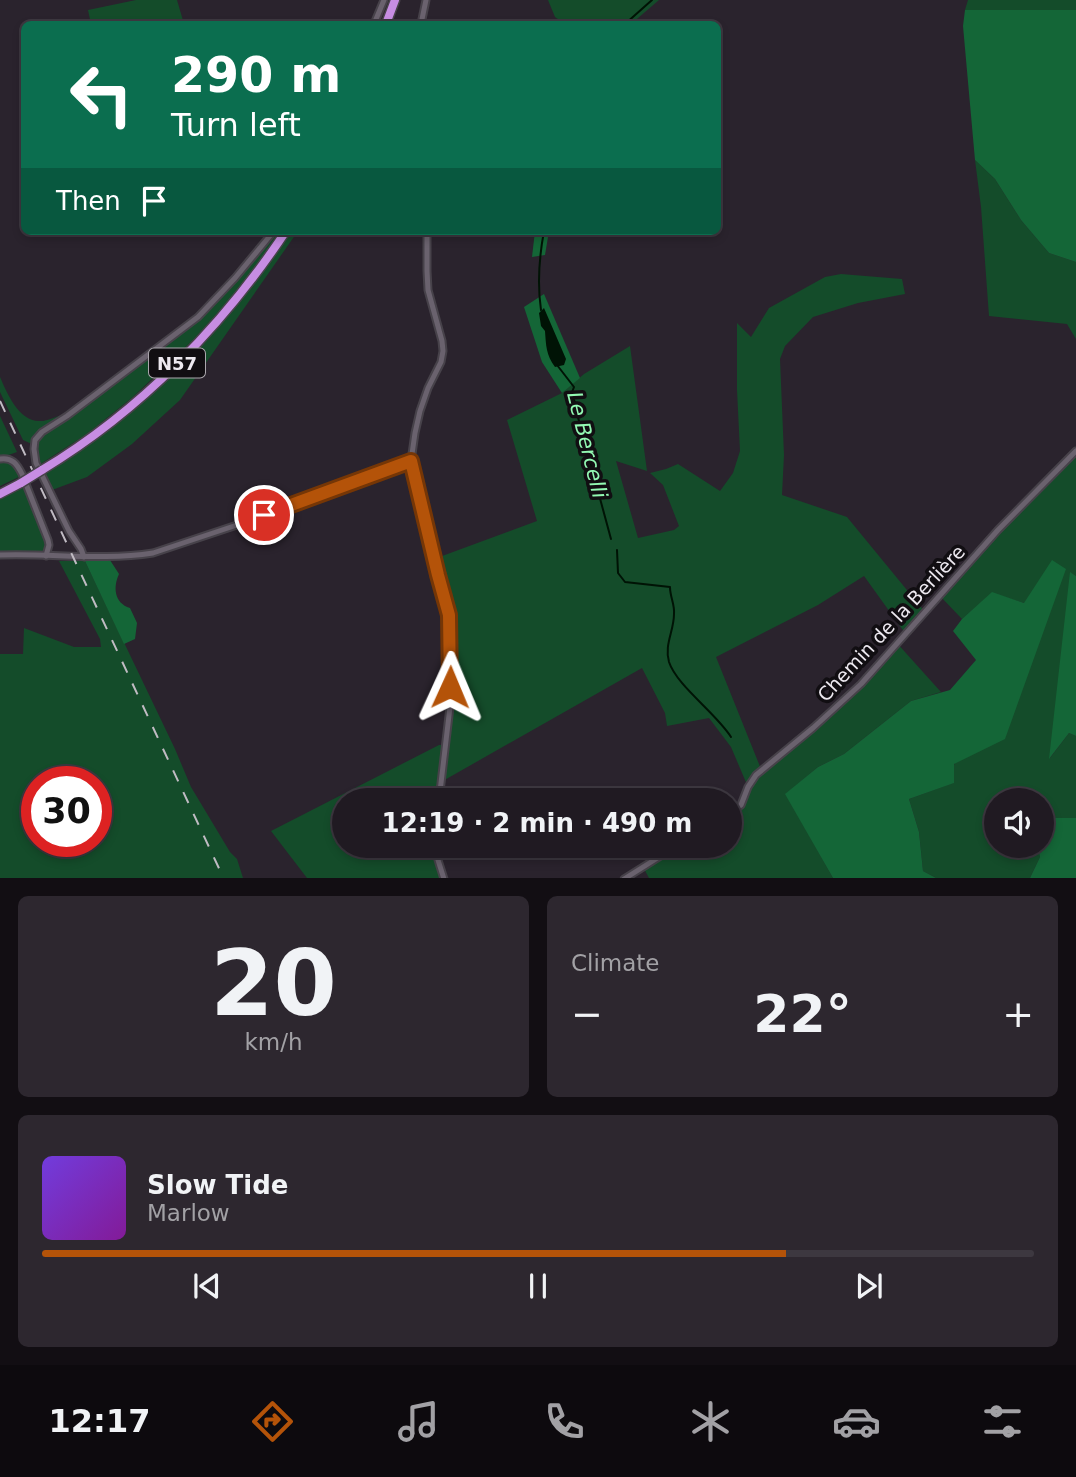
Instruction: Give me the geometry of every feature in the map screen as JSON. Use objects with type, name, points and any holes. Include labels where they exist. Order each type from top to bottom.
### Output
[{"type":"highway","points":[[387,21],[396,0]]},
{"type":"highway","name":"N57","points":[[0,494],[64,456],[136,401],[179,361],[239,295],[283,235]]},
{"type":"street","points":[[375,21],[384,0]]},
{"type":"street","points":[[422,21],[426,0]]},
{"type":"street","points":[[84,557],[36,463],[36,440],[42,432],[198,317],[271,235]]},
{"type":"street","points":[[427,235],[428,290],[443,351],[420,411],[411,461],[450,620],[450,707],[440,788]]},
{"type":"street","name":"Chemin de la Berlière","points":[[742,802],[756,775],[861,684],[998,530],[1076,451]]},
{"type":"street","points":[[0,459],[11,460],[17,464],[22,474],[48,540],[46,556]]},
{"type":"street","points":[[0,555],[84,557],[139,555],[164,550],[411,461]]},
{"type":"street","points":[[438,858],[444,878]]},
{"type":"street","points":[[624,878],[657,858]]},
{"type":"green space","points":[[136,0],[177,0],[183,21],[90,21],[88,10]]},
{"type":"green space","points":[[548,0],[659,0],[634,21],[561,21],[555,17]]},
{"type":"green space","points":[[968,0],[1076,0],[1076,10],[965,10]]},
{"type":"green space","points":[[965,10],[1076,10],[1076,262],[1049,253],[1021,220],[995,179],[975,160],[963,26]]},
{"type":"green space","points":[[975,160],[995,179],[1021,220],[1049,253],[1076,262],[1076,339],[1067,324],[989,316]]},
{"type":"green space","points":[[271,235],[278,235],[244,284],[193,340],[133,397],[87,434],[39,465],[36,450],[40,436],[194,323]]},
{"type":"green space","points":[[288,235],[295,235],[180,400],[132,444],[87,477],[52,490],[44,473],[148,394],[180,365],[239,302]]},
{"type":"green space","points":[[535,235],[548,235],[545,255],[532,257]]},
{"type":"green space","points":[[841,274],[902,279],[905,294],[858,303],[813,317],[785,346],[780,359],[784,455],[782,495],[847,517],[925,612],[905,633],[864,576],[818,605],[716,657],[761,769],[861,684],[896,642],[941,692],[911,701],[844,754],[818,767],[786,794],[833,878],[649,878],[643,867],[657,858],[742,858],[742,800],[748,787],[731,747],[709,718],[667,726],[665,713],[642,668],[441,782],[440,788],[355,788],[439,745],[446,745],[450,707],[450,620],[434,559],[537,521],[507,420],[562,393],[584,374],[630,346],[647,471],[616,461],[638,538],[674,530],[679,526],[663,485],[650,473],[678,464],[720,491],[733,473],[740,451],[737,323],[751,337],[769,308],[825,277]]},
{"type":"green space","points":[[544,294],[580,378],[562,393],[542,362],[524,307]]},
{"type":"green space","points":[[0,377],[15,405],[26,417],[40,421],[67,416],[42,432],[34,445],[23,440],[0,392]]},
{"type":"green space","points":[[0,416],[17,452],[0,458]]},
{"type":"green space","points":[[1076,451],[1076,576],[1071,573],[1050,758],[1069,733],[1076,736],[1076,818],[1054,817],[1054,788],[984,788],[984,858],[1040,858],[1030,878],[936,878],[923,871],[919,832],[909,799],[953,783],[954,765],[1024,603],[992,593],[962,619],[940,596],[998,530]]},
{"type":"green space","points":[[0,461],[15,464],[21,476],[0,486]]},
{"type":"green space","points":[[26,485],[47,540],[46,546],[38,553],[0,553],[0,498]]},
{"type":"green space","points":[[108,557],[119,574],[116,594],[125,606],[130,608],[137,623],[135,639],[124,644],[85,561]]},
{"type":"green space","points":[[1052,560],[1066,569],[1005,739],[954,764],[954,783],[909,799],[919,832],[923,871],[936,878],[833,878],[785,794],[818,767],[844,754],[911,701],[950,690],[976,660],[953,631],[962,619],[992,592],[1024,603]]},
{"type":"green space","points":[[59,561],[85,561],[191,787],[230,852],[237,859],[243,878],[0,878],[0,654],[23,654],[24,628],[74,647],[101,647],[100,639]]},
{"type":"green space","points":[[1070,572],[1076,576],[1076,736],[1069,733],[1049,759]]},
{"type":"green space","points":[[332,800],[332,858],[440,858],[444,878],[307,878],[271,831]]},
{"type":"green space","points":[[1054,817],[1076,818],[1076,878],[1030,878],[1040,858],[1054,858]]},
{"type":"shaded area","points":[[544,308],[566,359],[564,365],[555,367],[548,354],[539,313]]},
{"type":"waterway","name":"Le Bercelli","points":[[628,21],[652,0]]},
{"type":"waterway","name":"Le Bercelli","points":[[541,310],[539,270],[543,235]]},
{"type":"waterway","name":"Le Bercelli","points":[[557,365],[574,387],[571,395],[611,539]]},
{"type":"waterway","points":[[617,550],[618,573],[625,582],[670,587],[674,620],[668,650],[669,662],[688,690],[731,737]]},
{"type":"railway","points":[[0,401],[224,878]]},
{"type":"route","points":[[264,515],[411,461],[449,615],[450,687]]}]
